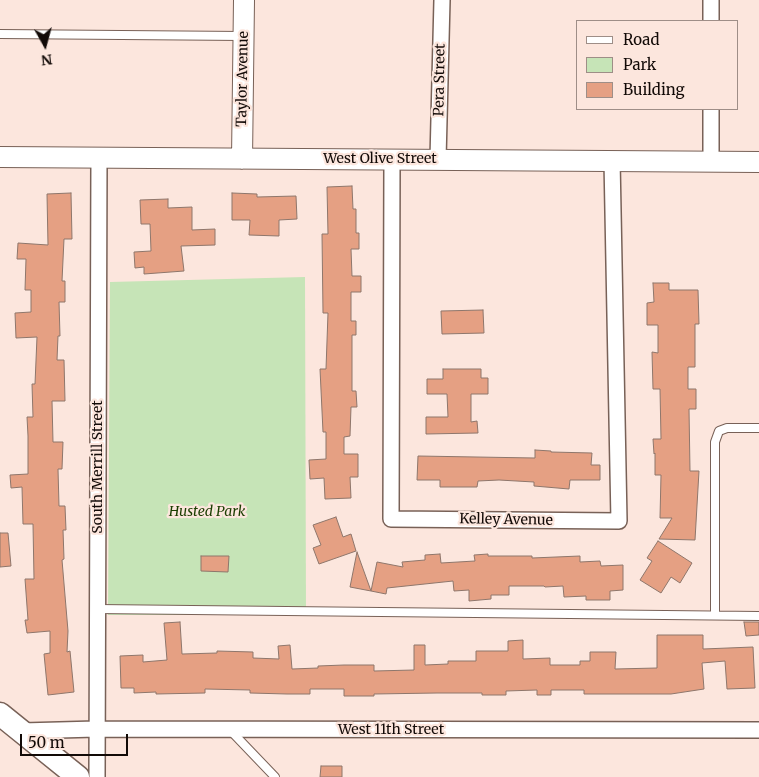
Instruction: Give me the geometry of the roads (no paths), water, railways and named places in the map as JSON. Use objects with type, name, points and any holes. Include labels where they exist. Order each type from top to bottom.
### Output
[{"type":"main road","points":[[0,714],[78,777]]},
{"type":"street","name":"Taylor Avenue","points":[[242,159],[244,0]]},
{"type":"street","name":"Pera Street","points":[[438,160],[442,0]]},
{"type":"street","points":[[711,0],[711,20]]},
{"type":"street","points":[[711,110],[711,162]]},
{"type":"street","name":"West Olive Street","points":[[0,157],[759,162]]},
{"type":"street","name":"South Merrill Street","points":[[97,777],[99,157]]},
{"type":"street","name":"Kelley Avenue","points":[[392,160],[391,518],[619,521],[612,160]]},
{"type":"street","name":"West 11th Street","points":[[22,731],[96,729],[759,730]]},
{"type":"lane","points":[[0,34],[243,36]]},
{"type":"lane","points":[[715,616],[715,442],[719,431],[727,428],[759,428]]},
{"type":"lane","points":[[97,610],[759,616]]},
{"type":"lane","points":[[230,730],[275,777]]},
{"type":"park label","name":"Husted Park","points":[[207,512]]}]
